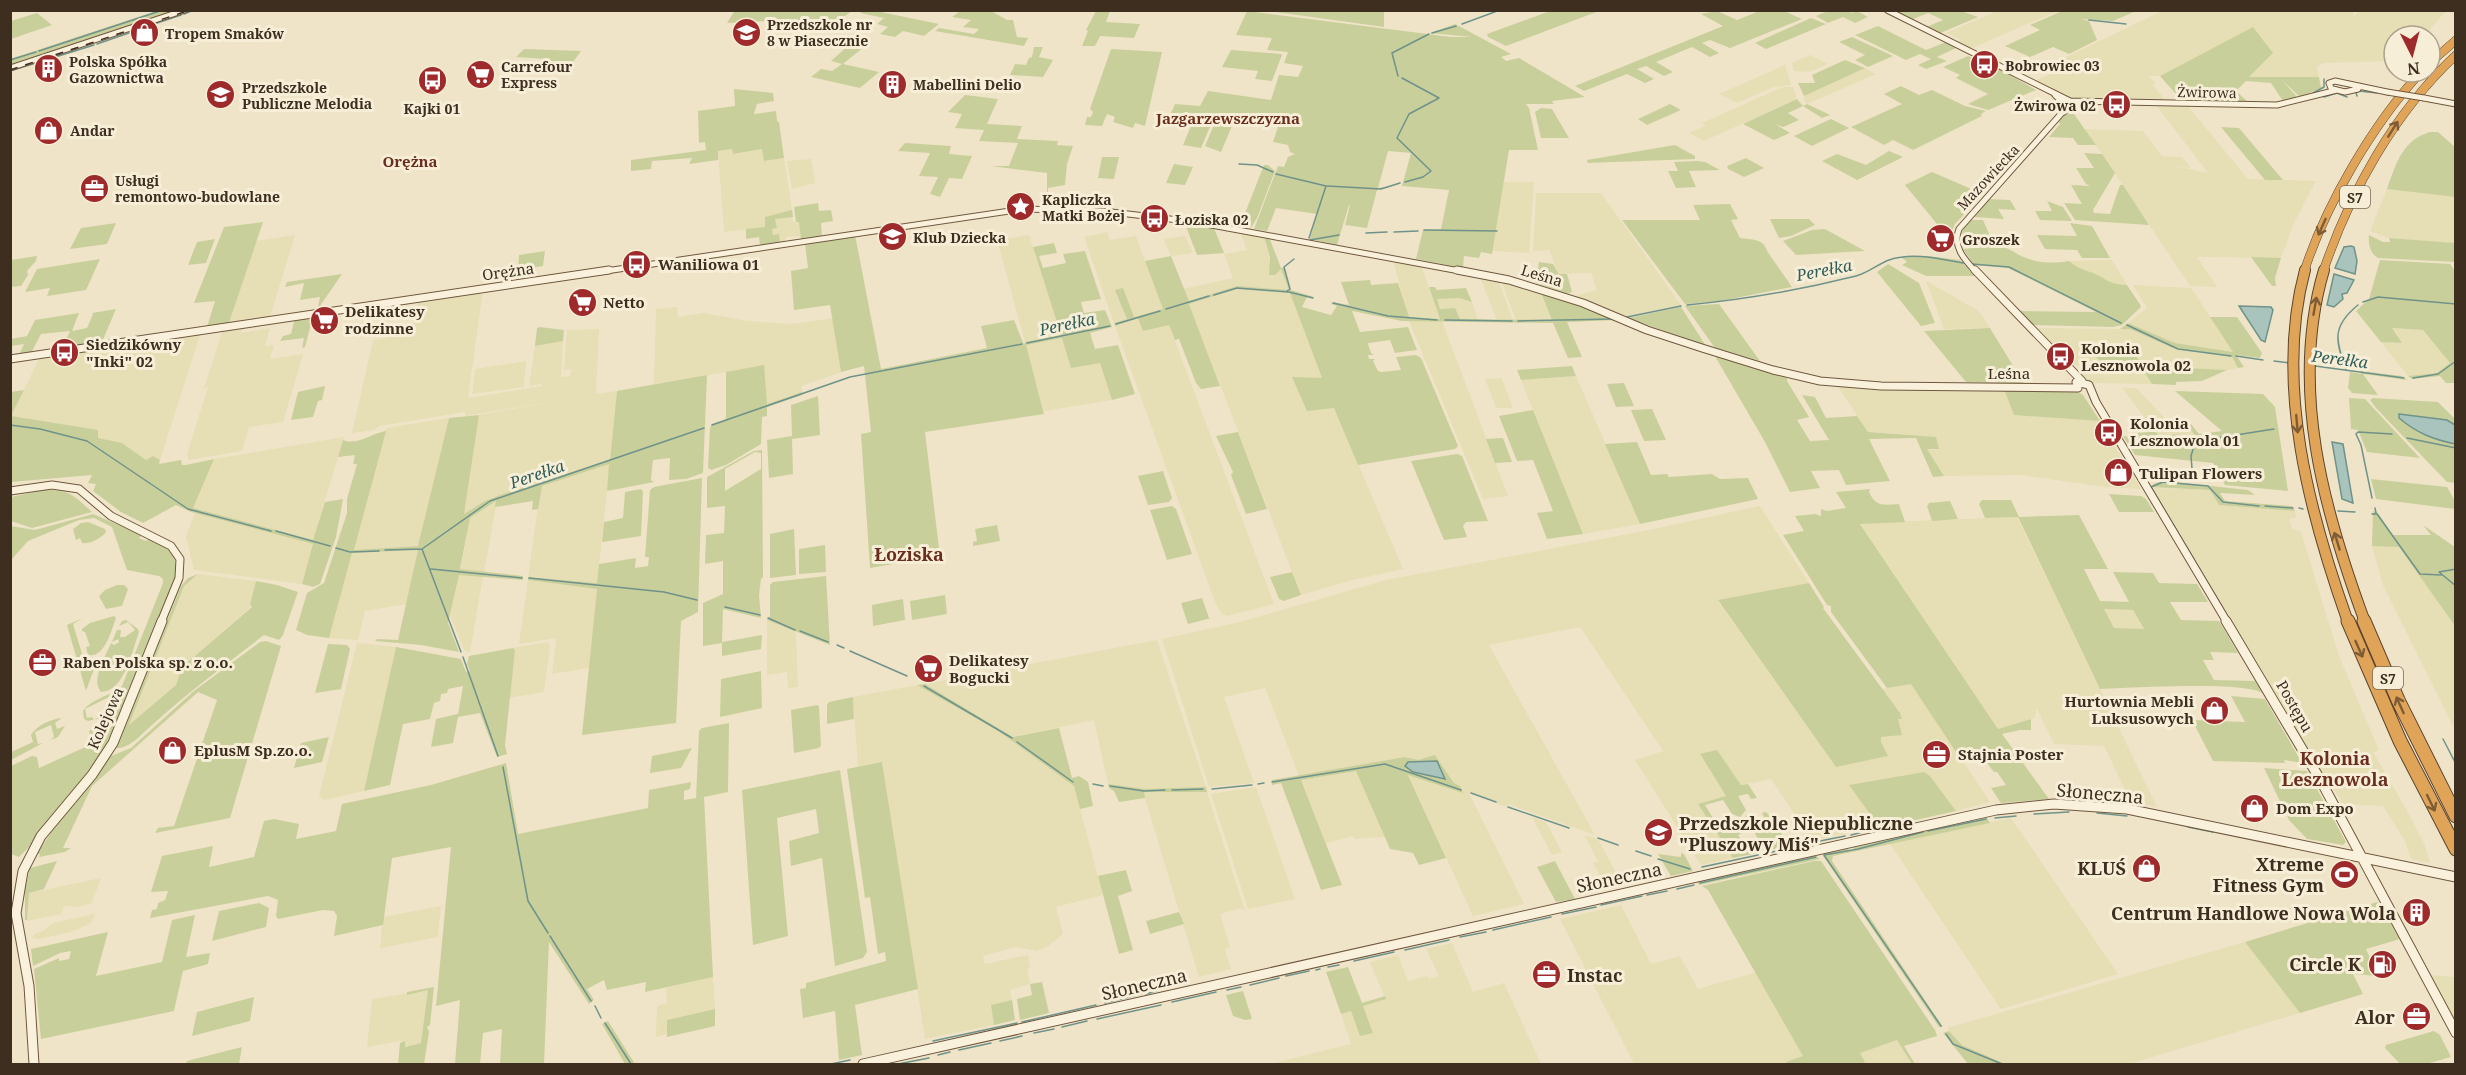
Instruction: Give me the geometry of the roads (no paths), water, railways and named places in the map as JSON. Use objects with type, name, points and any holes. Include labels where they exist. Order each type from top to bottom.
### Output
[{"type":"highway","points":[[2442,52],[2456,40]]},
{"type":"highway","name":"S7","points":[[2456,55],[2408,105],[2348,210],[2334,241],[2314,307],[2309,366],[2318,462],[2332,526],[2344,565],[2357,603],[2403,712],[2456,816]]},
{"type":"highway","name":"S7","points":[[2410,84],[2397,99],[2371,138],[2340,191],[2318,236],[2300,288],[2293,364],[2301,459],[2317,527],[2332,576],[2353,637],[2384,707],[2456,849]]},
{"type":"street","points":[[10,68],[184,10]]},
{"type":"street","points":[[1887,10],[2052,93],[2066,104]]},
{"type":"street","name":"Żwirowa","points":[[2351,87],[2347,92],[2334,89],[2328,84],[2333,81],[2351,87],[2456,104]]},
{"type":"street","name":"Żwirowa","points":[[2066,104],[2277,105],[2334,89]]},
{"type":"street","name":"Mazowiecka","points":[[2066,104],[1959,226],[1956,239],[1967,262],[2068,370],[2080,386]]},
{"type":"street","name":"Orężna","points":[[10,359],[1009,210]]},
{"type":"street","name":"Leśna","points":[[1009,210],[1103,211],[1183,220],[1500,278],[1566,297],[1647,330],[1708,350],[1773,370],[1820,381],[1891,386],[2080,386]]},
{"type":"street","name":"Postępu","points":[[2080,386],[2096,402],[2273,697],[2456,1034]]},
{"type":"street","name":"Kolejowa","points":[[10,491],[52,485],[79,489],[111,516],[168,543],[178,553],[181,564],[178,578],[113,742],[92,775],[37,842],[19,885],[16,913],[29,986],[34,1065]]},
{"type":"street","name":"Słoneczna","points":[[863,1065],[2012,807],[2054,804],[2117,808],[2456,877]]},
{"type":"water","points":[[2344,247],[2354,247],[2357,261],[2355,274],[2335,268]]},
{"type":"water","points":[[2334,274],[2354,280],[2347,293],[2342,294],[2343,299],[2334,307],[2327,305]]},
{"type":"water","points":[[2239,306],[2271,307],[2273,310],[2265,342],[2261,340]]},
{"type":"water","points":[[2399,414],[2447,420],[2455,425],[2455,444],[2419,432],[2399,418]]},
{"type":"water","points":[[2332,442],[2343,444],[2353,503],[2342,499]]},
{"type":"water","points":[[1437,761],[1445,779],[1413,772],[1405,766],[1408,762]]},
{"type":"waterway","points":[[39,51],[163,10]]},
{"type":"waterway","points":[[184,14],[194,10]]},
{"type":"waterway","points":[[1462,24],[1500,10]]},
{"type":"waterway","points":[[154,24],[181,15]]},
{"type":"waterway","points":[[2089,20],[2126,24]]},
{"type":"waterway","points":[[97,44],[152,25]]},
{"type":"waterway","points":[[1432,33],[1456,26]]},
{"type":"waterway","points":[[1398,76],[1392,53],[1429,34]]},
{"type":"waterway","points":[[10,71],[94,45]]},
{"type":"waterway","points":[[10,60],[36,52]]},
{"type":"waterway","points":[[1402,78],[1439,98],[1409,114],[1397,138],[1431,171],[1423,177],[1405,182]]},
{"type":"waterway","points":[[2313,93],[2324,87],[2324,79]]},
{"type":"waterway","points":[[2357,96],[2356,93],[2359,91],[2377,93]]},
{"type":"waterway","points":[[2324,97],[2337,93],[2347,97]]},
{"type":"waterway","points":[[1239,164],[1257,165],[1273,172]]},
{"type":"waterway","points":[[1276,174],[1326,186],[1309,238]]},
{"type":"waterway","points":[[1327,186],[1381,189],[1400,183]]},
{"type":"waterway","points":[[1424,230],[1497,231]]},
{"type":"waterway","points":[[1394,232],[1418,231]]},
{"type":"waterway","points":[[1366,233],[1387,232]]},
{"type":"waterway","points":[[1310,240],[1339,235]]},
{"type":"waterway","name":"Perełka","points":[[1687,305],[1794,290],[1836,281],[1860,275],[1898,258],[1926,257],[1963,263]]},
{"type":"waterway","points":[[1287,291],[1290,289],[1284,267],[1294,259]]},
{"type":"waterway","name":"Perełka","points":[[1972,264],[2009,267],[2121,323]]},
{"type":"waterway","name":"Perełka","points":[[1214,295],[1237,288],[1289,292],[1313,298]]},
{"type":"waterway","name":"Perełka","points":[[1166,309],[1209,296]]},
{"type":"waterway","points":[[2363,302],[2378,297],[2456,304]]},
{"type":"waterway","name":"Perełka","points":[[1333,303],[1388,316],[1437,320]]},
{"type":"waterway","points":[[2346,369],[2338,334],[2344,320],[2358,305]]},
{"type":"waterway","name":"Perełka","points":[[1627,317],[1681,306]]},
{"type":"waterway","name":"Perełka","points":[[1116,324],[1160,311]]},
{"type":"waterway","name":"Perełka","points":[[1518,321],[1613,319]]},
{"type":"waterway","name":"Perełka","points":[[1445,320],[1512,321]]},
{"type":"waterway","name":"Perełka","points":[[2127,325],[2178,349],[2231,356]]},
{"type":"waterway","name":"Perełka","points":[[1027,343],[1110,326]]},
{"type":"waterway","name":"Perełka","points":[[712,425],[850,377],[1022,344]]},
{"type":"waterway","name":"Perełka","points":[[2236,356],[2263,360]]},
{"type":"waterway","name":"Perełka","points":[[2274,361],[2290,363]]},
{"type":"waterway","name":"Perełka","points":[[2413,378],[2438,374],[2456,361]]},
{"type":"waterway","name":"Perełka","points":[[2315,366],[2404,378]]},
{"type":"waterway","name":"Perełka","points":[[10,425],[40,429],[87,441],[188,509],[271,531]]},
{"type":"waterway","name":"Perełka","points":[[422,549],[490,501],[704,428]]},
{"type":"waterway","points":[[2204,440],[2274,429]]},
{"type":"waterway","points":[[2372,498],[2361,445],[2356,434],[2358,432],[2392,434]]},
{"type":"waterway","points":[[2407,438],[2456,448]]},
{"type":"waterway","points":[[2193,481],[2191,456],[2195,443],[2200,441]]},
{"type":"waterway","points":[[2259,506],[2223,502],[2208,486],[2163,482],[2151,487],[2305,746]]},
{"type":"waterway","points":[[2265,506],[2293,508]]},
{"type":"waterway","points":[[2299,508],[2303,509]]},
{"type":"waterway","points":[[2375,508],[2376,513]]},
{"type":"waterway","points":[[2338,511],[2355,512]]},
{"type":"waterway","points":[[2372,514],[2377,514],[2420,574],[2441,575]]},
{"type":"waterway","name":"Perełka","points":[[276,531],[330,546]]},
{"type":"waterway","name":"Perełka","points":[[336,548],[350,552],[379,551]]},
{"type":"waterway","name":"Perełka","points":[[385,550],[422,549]]},
{"type":"waterway","points":[[422,549],[461,652]]},
{"type":"waterway","points":[[431,569],[522,578]]},
{"type":"waterway","points":[[2456,569],[2439,572],[2456,586]]},
{"type":"waterway","points":[[529,578],[664,592],[697,600]]},
{"type":"waterway","points":[[725,607],[760,615]]},
{"type":"waterway","points":[[768,618],[795,630]]},
{"type":"waterway","points":[[800,631],[828,642]]},
{"type":"waterway","points":[[837,645],[844,648]]},
{"type":"waterway","points":[[850,651],[907,676]]},
{"type":"waterway","points":[[463,657],[498,756]]},
{"type":"waterway","points":[[924,686],[1012,738]]},
{"type":"waterway","points":[[2443,739],[2456,764]]},
{"type":"waterway","points":[[1017,742],[1073,782]]},
{"type":"waterway","points":[[1272,782],[1385,764],[1461,790]]},
{"type":"waterway","points":[[503,767],[528,901],[548,933]]},
{"type":"waterway","points":[[1258,784],[1264,783]]},
{"type":"waterway","points":[[1093,784],[1103,786]]},
{"type":"waterway","points":[[1212,789],[1252,785]]},
{"type":"waterway","points":[[1110,786],[1144,791],[1165,790]]},
{"type":"waterway","points":[[1172,790],[1203,789]]},
{"type":"waterway","points":[[1471,793],[1496,802]]},
{"type":"waterway","points":[[1508,807],[1569,828]]},
{"type":"waterway","points":[[2034,814],[2069,812]]},
{"type":"waterway","points":[[2097,813],[2127,816]]},
{"type":"waterway","points":[[1995,818],[2016,816]]},
{"type":"waterway","points":[[1928,831],[1986,819]]},
{"type":"waterway","points":[[2188,827],[2213,832]]},
{"type":"waterway","points":[[1851,835],[1878,828]]},
{"type":"waterway","points":[[1923,832],[1858,849],[1824,855],[1941,1026]]},
{"type":"waterway","points":[[1815,842],[1845,836]]},
{"type":"waterway","points":[[1598,838],[1618,845]]},
{"type":"waterway","points":[[1801,845],[1809,844]]},
{"type":"waterway","points":[[1768,853],[1794,847]]},
{"type":"waterway","points":[[1636,851],[1651,856]]},
{"type":"waterway","points":[[1702,867],[1758,855]]},
{"type":"waterway","points":[[1700,883],[1816,857]]},
{"type":"waterway","points":[[1658,859],[1690,869]]},
{"type":"waterway","points":[[1677,889],[1694,885]]},
{"type":"waterway","points":[[1647,895],[1667,891]]},
{"type":"waterway","points":[[1601,905],[1642,896]]},
{"type":"waterway","points":[[1562,914],[1596,907]]},
{"type":"waterway","points":[[1493,930],[1551,917]]},
{"type":"waterway","points":[[1460,937],[1486,932]]},
{"type":"waterway","points":[[550,936],[591,1001]]},
{"type":"waterway","points":[[1405,950],[1449,940]]},
{"type":"waterway","points":[[1354,961],[1394,952]]},
{"type":"waterway","points":[[1328,967],[1339,965]]},
{"type":"waterway","points":[[1316,970],[1320,969]]},
{"type":"waterway","points":[[1286,976],[1309,971]]},
{"type":"waterway","points":[[1250,985],[1279,978]]},
{"type":"waterway","points":[[1227,990],[1241,987]]},
{"type":"waterway","points":[[1146,994],[1156,991]]},
{"type":"waterway","points":[[1172,1002],[1216,992]]},
{"type":"waterway","points":[[1105,1003],[1141,994]]},
{"type":"waterway","points":[[1022,1022],[1096,1005]]},
{"type":"waterway","points":[[1097,1019],[1161,1005]]},
{"type":"waterway","points":[[595,1006],[601,1018]]},
{"type":"waterway","points":[[1062,1027],[1087,1021]]},
{"type":"waterway","points":[[605,1023],[631,1064]]},
{"type":"waterway","points":[[933,1041],[1017,1023]]},
{"type":"waterway","points":[[1034,1033],[1054,1029]]},
{"type":"waterway","points":[[1946,1034],[1953,1044],[2002,1064]]},
{"type":"waterway","points":[[1000,1041],[1022,1036]]},
{"type":"waterway","points":[[959,1050],[991,1043]]},
{"type":"waterway","points":[[938,1055],[950,1052]]},
{"type":"waterway","points":[[898,1064],[929,1058]]},
{"type":"waterway","points":[[831,1064],[850,1060]]},
{"type":"railway","points":[[10,70],[190,10]]},
{"type":"place","name":"Przedszkole nr 8 w Piasecznie","points":[[746,32]]},
{"type":"place","name":"Tropem Smaków","points":[[144,33]]},
{"type":"place","name":"Bobrowiec 03","points":[[1984,65]]},
{"type":"place","name":"Polska Spółka Gazownictwa","points":[[48,69]]},
{"type":"place","name":"Carrefour Express","points":[[480,74]]},
{"type":"place","name":"Kajki 01","points":[[432,81]]},
{"type":"place","name":"Mabellini Delio","points":[[892,84]]},
{"type":"place","name":"Przedszkole Publiczne Melodia","points":[[221,95]]},
{"type":"place","name":"Żwirowa 02","points":[[2117,105]]},
{"type":"place","name":"Andar","points":[[49,130]]},
{"type":"place","name":"Usługi remontowo-budowlane","points":[[94,188]]},
{"type":"place","name":"Kapliczka Matki Bożej","points":[[1021,207]]},
{"type":"place","name":"Łoziska 02","points":[[1154,219]]},
{"type":"place","name":"Klub Dziecka","points":[[892,237]]},
{"type":"place","name":"Groszek","points":[[1941,239]]},
{"type":"place","name":"Waniliowa 01","points":[[637,264]]},
{"type":"place","name":"Netto","points":[[582,302]]},
{"type":"place","name":"Delikatesy rodzinne","points":[[324,320]]},
{"type":"place","name":"Siedzikówny \"Inki\" 02","points":[[65,353]]},
{"type":"place","name":"Kolonia Lesznowola 02","points":[[2060,357]]},
{"type":"place","name":"Kolonia Lesznowola 01","points":[[2109,432]]},
{"type":"place","name":"Tulipan Flowers","points":[[2118,473]]},
{"type":"place","name":"Raben Polska sp. z o.o.","points":[[42,662]]},
{"type":"place","name":"Delikatesy Bogucki","points":[[928,669]]},
{"type":"place","name":"Hurtownia Mebli Luksusowych","points":[[2215,710]]},
{"type":"place","name":"EplusM Sp.zo.o.","points":[[173,750]]},
{"type":"place","name":"Stajnia Poster","points":[[1937,754]]},
{"type":"place","name":"Dom Expo","points":[[2255,808]]},
{"type":"place","name":"Przedszkole Niepubliczne \"Pluszowy Miś\"","points":[[1658,833]]},
{"type":"place","name":"KLUŚ","points":[[2147,868]]},
{"type":"place","name":"Xtreme Fitness Gym","points":[[2345,874]]},
{"type":"place","name":"Centrum Handlowe Nowa Wola","points":[[2417,913]]},
{"type":"place","name":"Circle K","points":[[2382,964]]},
{"type":"place","name":"Instac","points":[[1546,975]]},
{"type":"place","name":"Alor","points":[[2416,1017]]},
{"type":"district","name":"Jazgarzewszczyzna","points":[[1228,118]]},
{"type":"district","name":"Orężna","points":[[410,161]]},
{"type":"district","name":"Łoziska","points":[[909,554]]},
{"type":"district","name":"Kolonia Lesznowola","points":[[2335,768]]}]
